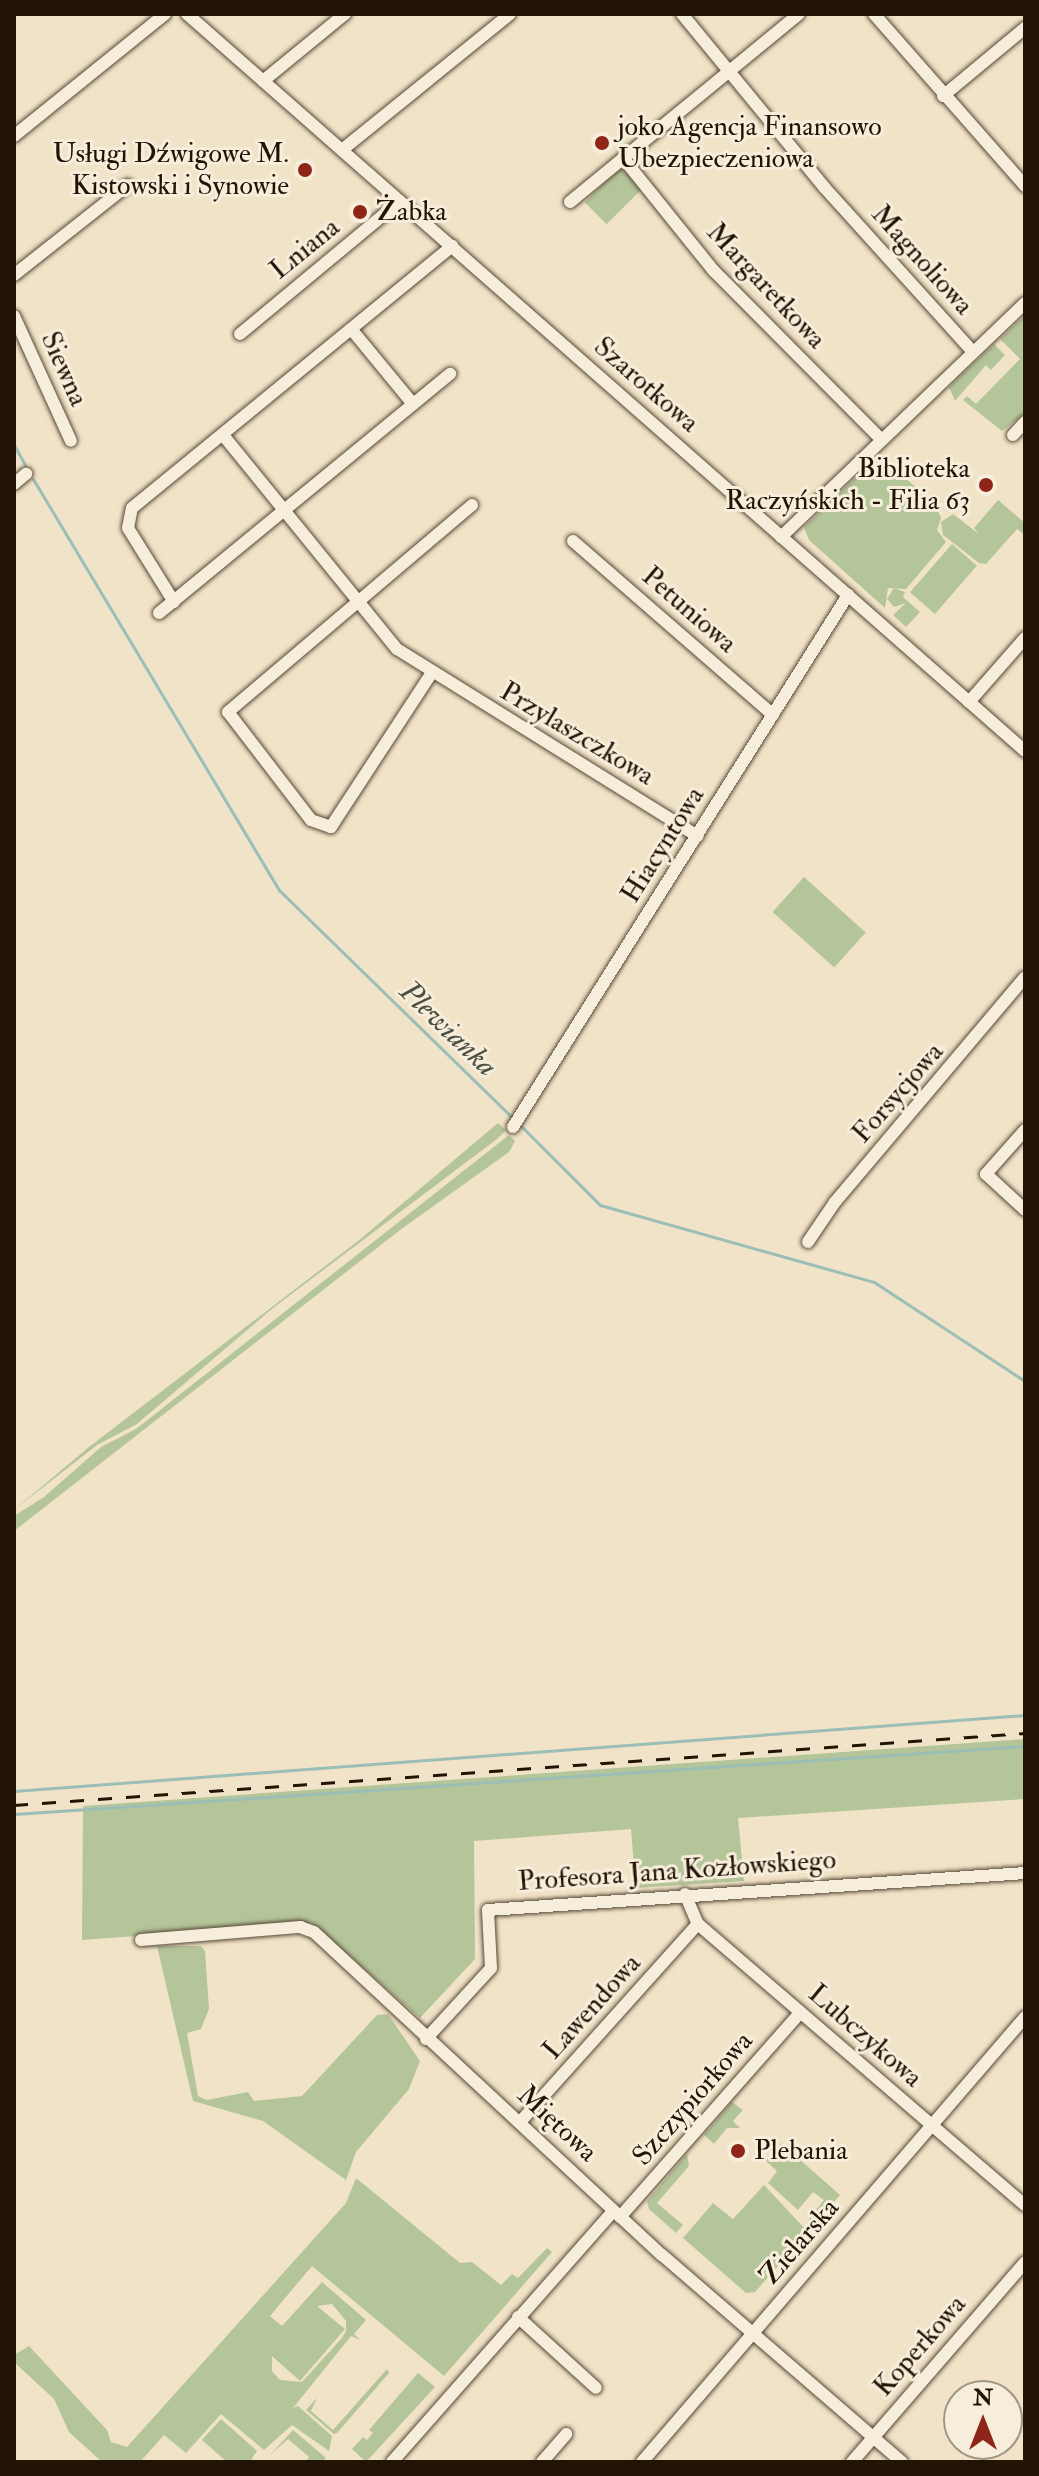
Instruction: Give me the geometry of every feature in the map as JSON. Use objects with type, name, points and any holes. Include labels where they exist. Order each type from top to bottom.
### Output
[{"type":"street","points":[[14,136],[165,14]]},
{"type":"street","name":"Szarotkowa","points":[[187,14],[1025,751]]},
{"type":"street","points":[[263,81],[345,14]]},
{"type":"street","points":[[342,150],[510,14]]},
{"type":"street","name":"Magnoliowa","points":[[682,14],[728,72],[973,352]]},
{"type":"street","points":[[570,202],[799,14]]},
{"type":"street","points":[[874,14],[1025,186]]},
{"type":"street","points":[[943,96],[1025,28]]},
{"type":"street","name":"Margaretkowa","points":[[623,158],[714,271],[882,440]]},
{"type":"street","points":[[14,275],[128,185]]},
{"type":"street","name":"Lniana","points":[[240,334],[400,201]]},
{"type":"street","points":[[174,602],[128,528],[127,517],[132,508],[452,246]]},
{"type":"street","points":[[781,537],[1025,303]]},
{"type":"street","name":"Siewna","points":[[14,316],[71,441]]},
{"type":"street","points":[[352,330],[413,404]]},
{"type":"street","points":[[159,613],[450,374]]},
{"type":"street","points":[[1013,435],[1025,422]]},
{"type":"street","name":"Przylaszczkowa","points":[[223,435],[397,649],[431,674],[697,836]]},
{"type":"street","points":[[14,484],[26,474]]},
{"type":"street","points":[[431,674],[336,825],[316,824],[228,709],[472,505]]},
{"type":"street","name":"Petuniowa","points":[[573,541],[773,715]]},
{"type":"street","name":"Hiacyntowa","points":[[516,1123],[848,595]]},
{"type":"street","points":[[969,702],[1025,638]]},
{"type":"street","name":"Forsycjowa","points":[[808,1242],[835,1202],[1025,977]]},
{"type":"street","points":[[1025,1130],[986,1174],[1025,1210]]},
{"type":"street","name":"Profesora Jana Kozłowskiego","points":[[426,2039],[491,1968],[488,1910],[685,1894],[1025,1873]]},
{"type":"street","name":"Lubczykowa","points":[[685,1894],[698,1924],[1025,2205]]},
{"type":"street","name":"Lawendowa","points":[[521,2121],[698,1924]]},
{"type":"street","name":"Miętowa","points":[[141,1940],[300,1927],[314,1932],[365,1975],[426,2039],[521,2121],[617,2214],[902,2462]]},
{"type":"street","name":"Szczypiorkowa","points":[[392,2462],[518,2317],[617,2214],[801,2012]]},
{"type":"street","name":"Zielarska","points":[[642,2462],[1025,2017]]},
{"type":"street","name":"Koperkowa","points":[[852,2462],[1025,2262]]},
{"type":"street","points":[[518,2317],[596,2388]]},
{"type":"street","points":[[542,2462],[566,2434]]},
{"type":"green space","points":[[620,167],[642,189],[607,224],[585,202]]},
{"type":"green space","points":[[1025,315],[1025,413],[1002,431],[963,400],[967,396],[976,404],[1020,359],[1000,339]]},
{"type":"green space","points":[[994,344],[1005,355],[991,370],[986,365],[955,401],[949,387]]},
{"type":"green space","points":[[879,455],[934,503],[941,518],[937,530],[946,542],[906,589],[888,588],[885,608],[809,540],[804,527]]},
{"type":"green space","points":[[998,500],[1025,523],[1025,535],[1017,529],[986,564],[979,563],[943,535],[941,522],[953,514],[979,534],[974,528]]},
{"type":"green space","points":[[952,544],[977,566],[935,614],[910,592]]},
{"type":"green space","points":[[894,588],[905,592],[903,597],[920,612],[906,627],[893,615],[906,603],[894,607],[887,599]]},
{"type":"green space","points":[[804,877],[866,933],[834,967],[773,912]]},
{"type":"green space","points":[[498,1123],[506,1130],[497,1139],[273,1308],[137,1424],[97,1445],[14,1510],[89,1447],[358,1241]]},
{"type":"green space","points":[[509,1135],[515,1141],[509,1152],[400,1230],[14,1531],[14,1516],[44,1497],[101,1447],[136,1429]]},
{"type":"green space","points":[[1025,1739],[1025,1799],[738,1818],[744,1881],[636,1888],[631,1829],[474,1841],[475,1959],[420,2018],[312,1923],[82,1940],[83,1806]]},
{"type":"green space","points":[[157,1946],[201,1946],[205,1951],[209,2009],[201,2029],[187,2033],[198,2096],[207,2100],[248,2092],[254,2101],[302,2096],[377,2015],[388,2014],[420,2061],[409,2089],[356,2152],[346,2180],[263,2121],[193,2101]]},
{"type":"green space","points":[[732,2102],[743,2110],[733,2121],[740,2128],[727,2128],[714,2144],[704,2135]]},
{"type":"green space","points":[[781,2143],[840,2195],[812,2227],[809,2219],[824,2200],[813,2192],[798,2210],[768,2183],[777,2171],[766,2161]]},
{"type":"green space","points":[[687,2154],[689,2166],[657,2203],[683,2225],[676,2233],[649,2209],[647,2201]]},
{"type":"green space","points":[[356,2178],[460,2263],[472,2262],[501,2285],[512,2274],[518,2278],[547,2248],[552,2252],[444,2376],[312,2266],[270,2316],[282,2326],[322,2282],[366,2320],[354,2334],[360,2340],[351,2336],[293,2408],[298,2406],[332,2436],[329,2451],[292,2425],[264,2450],[221,2414],[186,2453],[164,2435],[140,2462],[102,2462],[69,2432],[54,2399],[14,2362],[14,2355],[29,2346],[107,2430],[111,2442],[127,2447],[346,2203]],"holes":[[[332,2304],[346,2321],[346,2331],[341,2339],[302,2382],[280,2380],[272,2371],[272,2356],[300,2381],[345,2329],[317,2306]]]},
{"type":"green space","points":[[764,2185],[808,2232],[755,2292],[746,2293],[683,2238],[713,2203],[733,2219]]},
{"type":"green space","points":[[387,2369],[389,2373],[337,2433],[334,2434],[306,2410],[317,2398],[311,2411],[333,2430]]},
{"type":"green space","points":[[418,2373],[435,2387],[366,2462],[352,2449],[363,2437],[367,2440],[373,2433],[369,2430]]},
{"type":"green space","points":[[221,2419],[257,2451],[251,2460],[227,2462],[202,2440]]},
{"type":"green space","points":[[293,2430],[326,2458],[322,2462],[306,2462],[309,2457],[288,2439],[270,2455]]},
{"type":"waterway","name":"Plewianka","points":[[14,445],[25,465]]},
{"type":"waterway","name":"Plewianka","points":[[33,479],[280,891],[515,1120]]},
{"type":"waterway","name":"Plewianka","points":[[520,1125],[600,1205],[874,1282],[1025,1381]]},
{"type":"waterway","points":[[14,1791],[1025,1715]]},
{"type":"waterway","points":[[14,1814],[1025,1746]]},
{"type":"railway","points":[[14,1805],[1025,1733]]},
{"type":"place","name":"joko Agencja Finansowo Ubezpieczeniowa","points":[[602,143]]},
{"type":"place","name":"Usługi Dźwigowe M. Kistowski i Synowie","points":[[305,170]]},
{"type":"place","name":"Żabka","points":[[360,212]]},
{"type":"place","name":"Biblioteka Raczyńskich - Filia 63","points":[[986,485]]},
{"type":"place","name":"Plebania","points":[[738,2151]]}]
